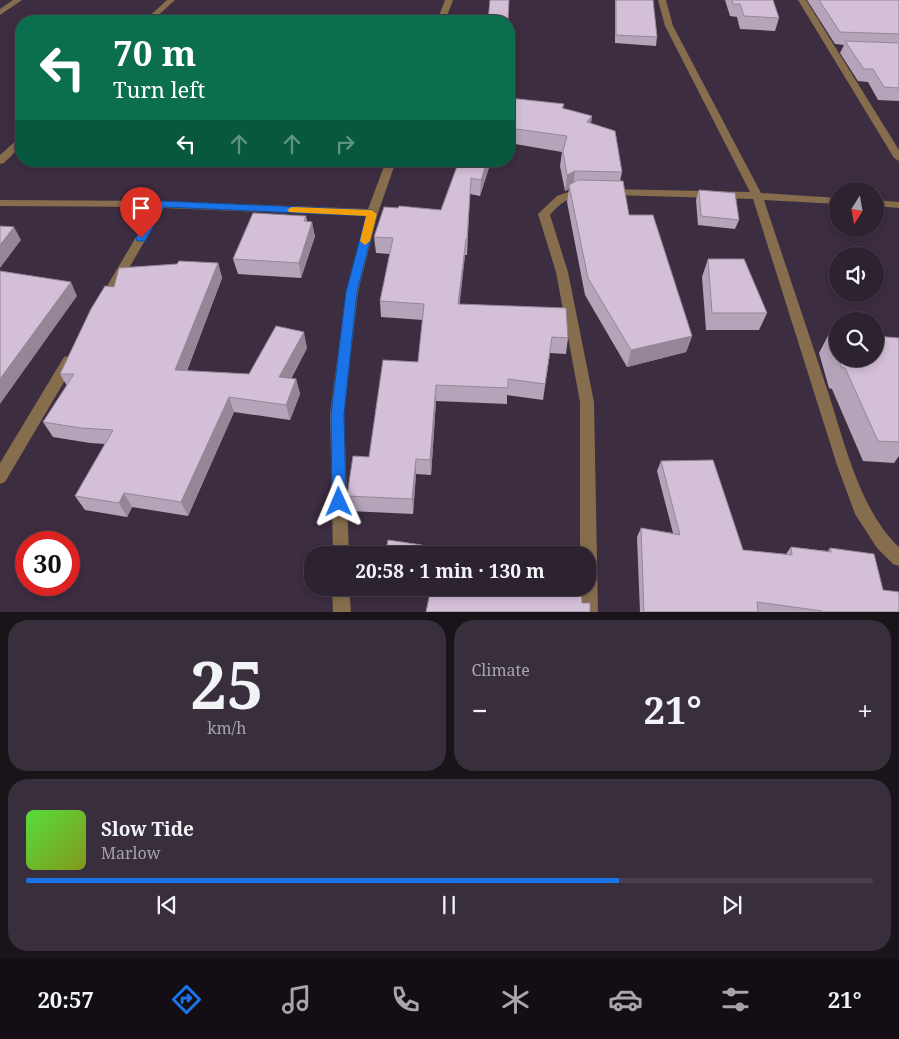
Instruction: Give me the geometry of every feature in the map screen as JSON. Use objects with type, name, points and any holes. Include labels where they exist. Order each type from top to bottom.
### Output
[{"type":"street","points":[[0,13],[18,0]]},
{"type":"street","points":[[155,15],[171,0]]},
{"type":"street","points":[[444,15],[449,0]]},
{"type":"street","points":[[662,0],[669,26],[757,196],[844,464],[863,514],[883,543],[899,558]]},
{"type":"street","points":[[802,0],[836,49],[899,158]]},
{"type":"street","points":[[0,161],[15,147]]},
{"type":"street","points":[[341,546],[337,414],[352,292],[372,214],[390,167]]},
{"type":"street","points":[[588,612],[587,402],[562,272],[544,214],[554,203],[573,192],[757,196],[829,200]]},
{"type":"street","points":[[0,203],[161,204],[372,214]]},
{"type":"street","points":[[96,315],[161,204]]},
{"type":"street","points":[[884,204],[899,205]]},
{"type":"street","points":[[0,477],[76,349]]},
{"type":"street","points":[[341,596],[342,612]]},
{"type":"building","points":[[490,0],[509,0],[508,15],[489,15]]},
{"type":"building","points":[[616,0],[653,0],[657,37],[616,35]]},
{"type":"building","points":[[732,0],[773,0],[779,18],[744,16],[740,4],[733,4]]},
{"type":"building","points":[[819,0],[899,0],[899,34],[840,32]]},
{"type":"building","points":[[845,41],[899,43],[899,88],[884,87],[873,69],[864,69]]},
{"type":"building","points":[[515,99],[564,104],[562,108],[592,116],[587,122],[615,131],[622,172],[575,171],[567,175],[563,151],[567,136],[515,129]]},
{"type":"building","points":[[457,167],[485,167],[481,180],[471,178],[467,239],[458,304],[566,308],[568,338],[552,337],[545,384],[508,379],[508,388],[436,385],[430,460],[416,459],[412,499],[347,496],[353,456],[369,457],[383,360],[418,362],[424,304],[380,301],[393,238],[374,237],[384,207],[398,208],[399,206],[441,210]]},
{"type":"building","points":[[578,180],[623,181],[629,215],[653,215],[692,336],[631,350],[588,278],[569,185]]},
{"type":"building","points":[[699,190],[735,193],[739,220],[701,216]]},
{"type":"building","points":[[253,213],[306,216],[304,221],[312,222],[299,263],[233,259]]},
{"type":"building","points":[[0,226],[14,227],[0,245]]},
{"type":"building","points":[[708,259],[744,259],[767,313],[712,313]]},
{"type":"building","points":[[179,261],[218,263],[175,370],[249,374],[276,326],[304,332],[279,377],[296,379],[286,405],[229,397],[181,502],[124,493],[119,503],[75,496],[113,430],[81,428],[43,422],[74,374],[60,374],[91,309],[105,286],[114,287],[119,268],[177,264]]},
{"type":"building","points":[[0,271],[71,282],[0,379]]},
{"type":"building","points":[[884,337],[899,338],[899,442],[878,441],[845,368],[841,367],[884,367]]},
{"type":"building","points":[[713,460],[743,550],[792,555],[791,547],[831,552],[830,548],[874,554],[883,590],[899,592],[899,612],[822,612],[757,602],[758,612],[644,612],[641,528],[680,535],[661,461]]},
{"type":"building","points":[[388,540],[422,545],[422,546],[387,546]]},
{"type":"building","points":[[429,596],[581,596],[582,603],[590,603],[590,612],[426,612]]},
{"type":"slow traffic","points":[[292,210],[372,214],[365,241]]},
{"type":"route","points":[[141,238],[161,204],[372,214],[352,292],[337,414],[339,502]]}]
